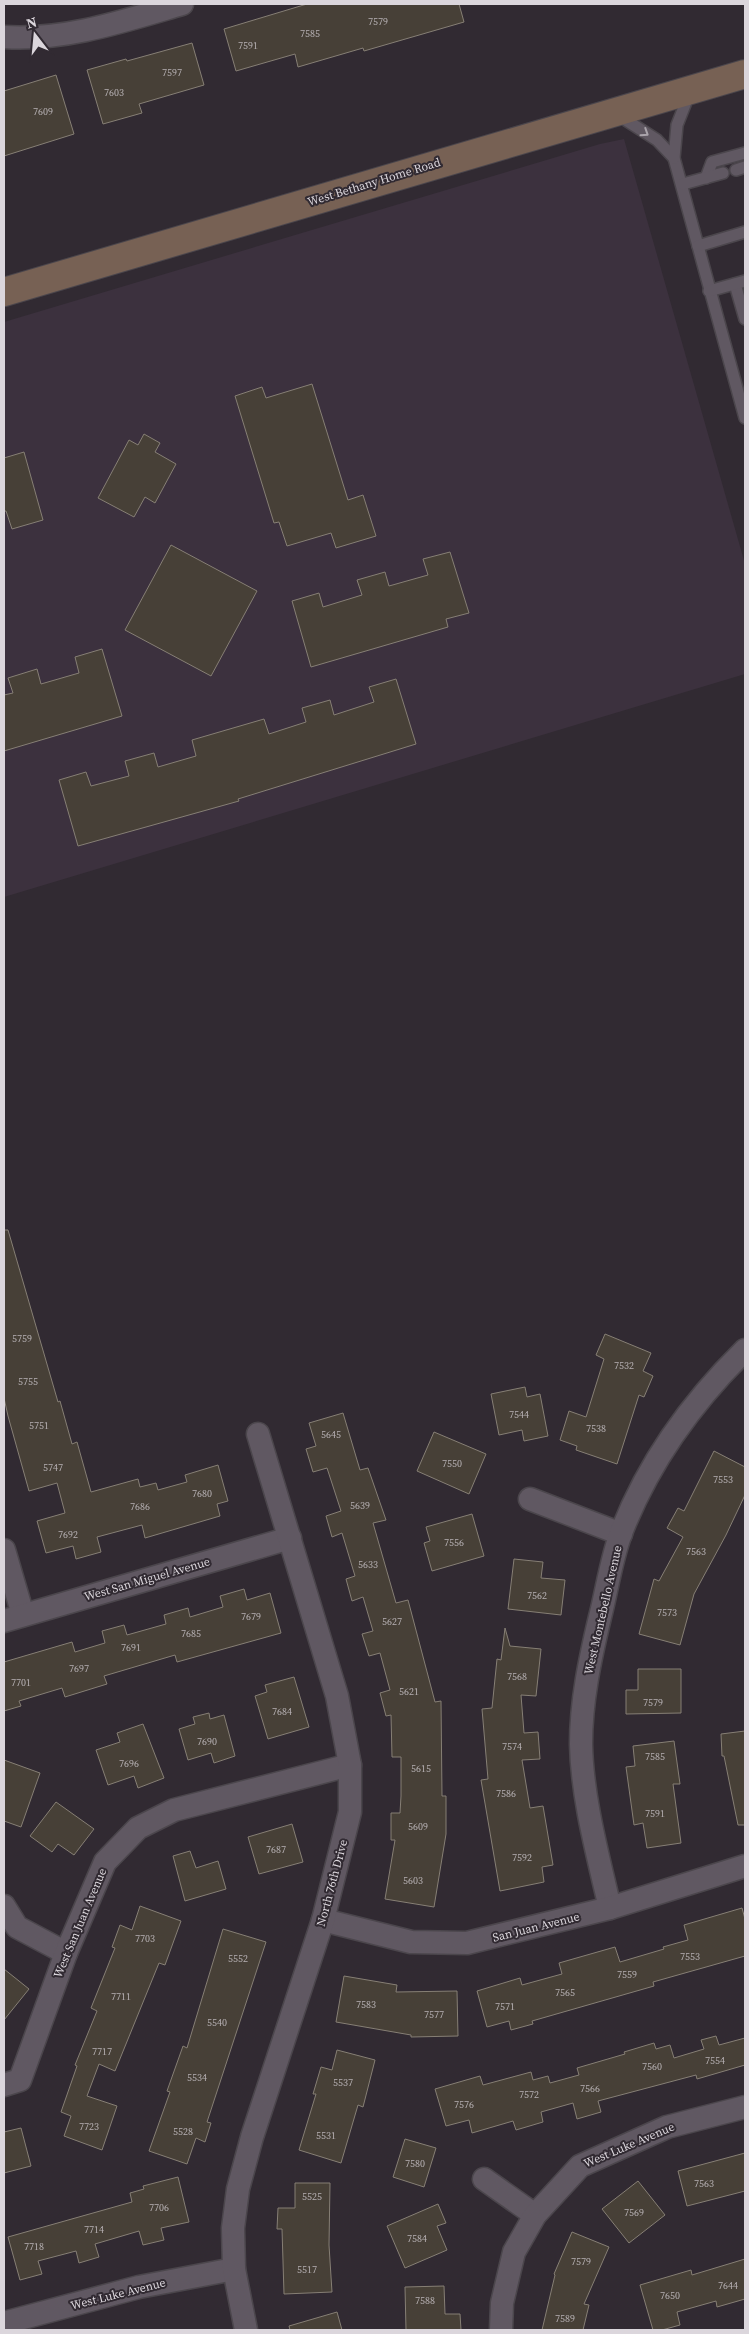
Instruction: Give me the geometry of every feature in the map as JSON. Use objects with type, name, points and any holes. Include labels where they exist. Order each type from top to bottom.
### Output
[{"type":"main road","name":"West Bethany Home Road","points":[[4,292],[745,74]]},
{"type":"street","points":[[4,37],[20,38],[68,34],[115,24],[182,4]]},
{"type":"street","name":"West Montebello Avenue","points":[[610,1908],[589,1807],[581,1745],[586,1674],[621,1534],[650,1471],[689,1410],[745,1350]]},
{"type":"street","name":"North 76th Drive","points":[[246,2330],[234,2269],[233,2228],[238,2189],[252,2137],[323,1920],[350,1812],[350,1766],[336,1696],[258,1434]]},
{"type":"street","points":[[530,1499],[621,1534]]},
{"type":"street","name":"West San Miguel Avenue","points":[[13,1618],[290,1538]]},
{"type":"street","points":[[4,1550],[13,1618]]},
{"type":"street","name":"West San Juan Avenue","points":[[4,2085],[20,2080],[66,1953],[105,1862],[138,1828],[174,1810],[350,1766]]},
{"type":"street","name":"San Juan Avenue","points":[[323,1920],[410,1942],[468,1943],[610,1908],[745,1866]]},
{"type":"street","points":[[4,1906],[17,1927],[66,1953]]},
{"type":"street","name":"West Luke Avenue","points":[[501,2330],[502,2303],[514,2252],[535,2215],[580,2166],[667,2127],[745,2107]]},
{"type":"street","points":[[484,2179],[535,2215]]},
{"type":"street","name":"West Luke Avenue","points":[[4,2323],[139,2286],[234,2269]]},
{"type":"lane","points":[[674,158],[677,125],[691,90]]},
{"type":"lane","points":[[613,112],[657,140],[674,158],[683,184],[709,292],[745,418]]},
{"type":"lane","points":[[706,178],[712,162],[745,153]]},
{"type":"lane","points":[[683,184],[723,173]]},
{"type":"lane","points":[[698,246],[745,232]]},
{"type":"lane","points":[[709,292],[740,283],[745,319]]},
{"type":"shaded area","points":[[624,139],[745,564],[745,674],[4,897],[4,322],[600,144]]},
{"type":"building","points":[[307,4],[459,4],[464,22],[364,51],[363,48],[298,67],[295,54],[236,71],[224,29]]},
{"type":"building","points":[[192,43],[204,85],[139,104],[142,113],[103,124],[87,70]]},
{"type":"building","points":[[56,75],[74,134],[4,156],[4,91]]},
{"type":"building","points":[[312,384],[348,500],[363,495],[376,536],[336,548],[331,533],[287,546],[279,522],[274,523],[235,396],[262,387],[266,398]]},
{"type":"building","points":[[144,434],[160,443],[155,452],[176,464],[155,503],[145,497],[134,517],[98,498],[129,440],[138,445]]},
{"type":"building","points":[[24,452],[43,520],[12,529],[6,511],[4,511],[4,458]]},
{"type":"building","points":[[171,545],[257,591],[211,676],[125,630]]},
{"type":"building","points":[[450,552],[469,613],[446,619],[448,627],[311,667],[292,601],[319,593],[323,607],[362,595],[357,580],[385,572],[389,586],[428,575],[423,559]]},
{"type":"building","points":[[102,649],[122,716],[4,751],[4,695],[13,693],[8,678],[37,669],[41,684],[79,673],[75,657]]},
{"type":"building","points":[[396,679],[416,744],[238,799],[239,801],[78,846],[59,780],[86,772],[91,786],[129,776],[125,761],[154,753],[158,767],[196,756],[192,740],[264,719],[269,734],[306,722],[302,708],[330,700],[334,715],[374,702],[369,687]]},
{"type":"building","points":[[4,1230],[8,1230],[58,1402],[60,1401],[72,1444],[77,1442],[91,1492],[138,1479],[140,1487],[156,1483],[158,1490],[187,1482],[185,1475],[218,1465],[228,1501],[217,1504],[220,1516],[145,1538],[142,1525],[97,1537],[101,1552],[76,1559],[73,1546],[46,1553],[37,1521],[65,1513],[57,1483],[29,1491],[4,1398]]},
{"type":"building","points":[[605,1334],[651,1353],[643,1371],[653,1376],[644,1397],[639,1395],[617,1464],[576,1450],[577,1446],[560,1440],[569,1411],[586,1417],[604,1359],[596,1355]]},
{"type":"building","points":[[525,1387],[527,1397],[540,1394],[548,1436],[524,1441],[522,1430],[499,1435],[491,1394]]},
{"type":"building","points":[[343,1413],[360,1470],[368,1468],[386,1520],[373,1523],[396,1603],[408,1600],[435,1702],[441,1701],[442,1796],[446,1796],[446,1834],[434,1907],[385,1899],[395,1840],[391,1840],[391,1813],[400,1813],[401,1796],[401,1757],[392,1757],[391,1715],[386,1716],[380,1693],[390,1690],[380,1653],[369,1656],[362,1634],[373,1631],[363,1597],[352,1601],[346,1579],[355,1576],[342,1533],[332,1537],[326,1516],[341,1511],[327,1468],[313,1472],[306,1449],[316,1446],[309,1423]]},
{"type":"building","points":[[434,1432],[486,1454],[469,1494],[417,1471]]},
{"type":"building","points":[[714,1451],[745,1467],[745,1495],[694,1594],[680,1645],[639,1634],[654,1579],[659,1581],[683,1537],[667,1528],[678,1508],[684,1511]]},
{"type":"building","points":[[472,1514],[484,1556],[432,1571],[424,1543],[430,1541],[426,1527]]},
{"type":"building","points":[[514,1559],[543,1562],[541,1578],[565,1580],[561,1615],[508,1609]]},
{"type":"building","points":[[244,1589],[247,1600],[270,1593],[281,1633],[177,1662],[175,1655],[104,1676],[107,1684],[65,1697],[62,1688],[19,1701],[21,1706],[4,1711],[4,1662],[72,1642],[75,1652],[105,1643],[102,1631],[124,1625],[127,1635],[166,1624],[164,1615],[188,1608],[190,1617],[223,1607],[220,1596]]},
{"type":"building","points":[[505,1628],[510,1646],[541,1649],[536,1696],[521,1695],[524,1733],[538,1732],[540,1759],[522,1760],[530,1808],[543,1806],[553,1865],[542,1867],[544,1882],[500,1891],[481,1780],[488,1779],[482,1709],[492,1708],[497,1659],[501,1660]]},
{"type":"building","points":[[638,1669],[681,1669],[681,1713],[626,1714],[626,1690],[638,1690]]},
{"type":"building","points":[[294,1677],[309,1727],[268,1739],[255,1696],[267,1692],[265,1685]]},
{"type":"building","points":[[209,1713],[210,1719],[224,1715],[235,1756],[214,1763],[211,1753],[188,1760],[179,1729],[195,1724],[193,1717]]},
{"type":"building","points":[[143,1724],[164,1778],[138,1788],[134,1776],[108,1785],[96,1750],[120,1742],[117,1733]]},
{"type":"building","points":[[745,1731],[745,1825],[738,1825],[724,1756],[722,1756],[721,1734]]},
{"type":"building","points":[[674,1741],[680,1784],[673,1784],[681,1843],[647,1848],[643,1823],[634,1825],[626,1767],[635,1766],[633,1746]]},
{"type":"building","points":[[4,1760],[40,1773],[21,1827],[4,1821]]},
{"type":"building","points":[[56,1802],[94,1829],[74,1855],[58,1844],[52,1852],[30,1836]]},
{"type":"building","points":[[292,1824],[303,1862],[259,1874],[248,1837]]},
{"type":"building","points":[[190,1851],[196,1868],[218,1861],[226,1889],[185,1901],[173,1856]]},
{"type":"building","points":[[140,1906],[181,1921],[165,1965],[159,1963],[115,2071],[99,2064],[87,2096],[117,2106],[102,2150],[64,2136],[71,2116],[61,2112],[77,2066],[75,2065],[97,2011],[91,2008],[115,1948],[112,1947],[120,1925],[132,1930]]},
{"type":"building","points":[[742,1908],[745,1919],[745,1956],[653,1982],[654,1986],[532,2021],[533,2024],[511,2030],[509,2021],[487,2027],[477,1991],[520,1978],[522,1985],[562,1974],[559,1963],[615,1947],[620,1962],[664,1949],[663,1947],[688,1940],[684,1925]]},
{"type":"building","points":[[223,1929],[266,1942],[207,2122],[211,2123],[205,2142],[196,2138],[187,2164],[149,2151],[170,2092],[167,2091],[183,2046],[187,2048]]},
{"type":"building","points":[[4,1969],[29,1989],[4,2020]]},
{"type":"building","points":[[344,1976],[397,1985],[396,1992],[457,1991],[458,2036],[411,2037],[411,2035],[336,2022]]},
{"type":"building","points":[[716,2036],[719,2045],[745,2038],[745,2065],[697,2079],[696,2075],[598,2101],[601,2112],[577,2119],[573,2103],[541,2112],[543,2122],[516,2130],[513,2121],[472,2133],[469,2120],[446,2126],[435,2089],[480,2076],[483,2085],[531,2072],[533,2080],[548,2076],[550,2083],[579,2075],[577,2068],[625,2054],[624,2052],[654,2043],[656,2049],[670,2045],[674,2058],[704,2049],[701,2040]]},
{"type":"building","points":[[337,2050],[375,2060],[363,2107],[358,2105],[341,2163],[299,2150],[316,2094],[313,2094],[321,2067],[332,2070]]},
{"type":"building","points":[[21,2128],[31,2166],[4,2173],[4,2132]]},
{"type":"building","points":[[405,2139],[436,2148],[424,2187],[393,2177]]},
{"type":"building","points":[[745,2153],[745,2191],[687,2206],[678,2171]]},
{"type":"building","points":[[178,2177],[189,2222],[161,2228],[164,2240],[143,2245],[139,2231],[95,2244],[99,2257],[79,2263],[76,2251],[38,2261],[42,2274],[20,2280],[8,2237],[132,2202],[130,2193],[144,2189],[143,2186]]},
{"type":"building","points":[[638,2181],[665,2215],[629,2243],[602,2209]]},
{"type":"building","points":[[295,2183],[330,2183],[329,2245],[332,2292],[284,2294],[282,2229],[277,2229],[278,2208],[295,2208]]},
{"type":"building","points":[[438,2204],[446,2223],[437,2226],[447,2250],[405,2268],[387,2226]]},
{"type":"building","points":[[572,2232],[609,2247],[584,2304],[589,2305],[583,2330],[542,2330],[554,2274]]},
{"type":"building","points":[[745,2259],[745,2299],[717,2307],[716,2301],[677,2312],[680,2325],[662,2330],[653,2330],[640,2285],[691,2270],[692,2275]]},
{"type":"building","points":[[444,2286],[445,2314],[460,2314],[461,2330],[406,2330],[405,2287]]},
{"type":"building","points":[[337,2312],[342,2330],[290,2330],[289,2326]]}]
